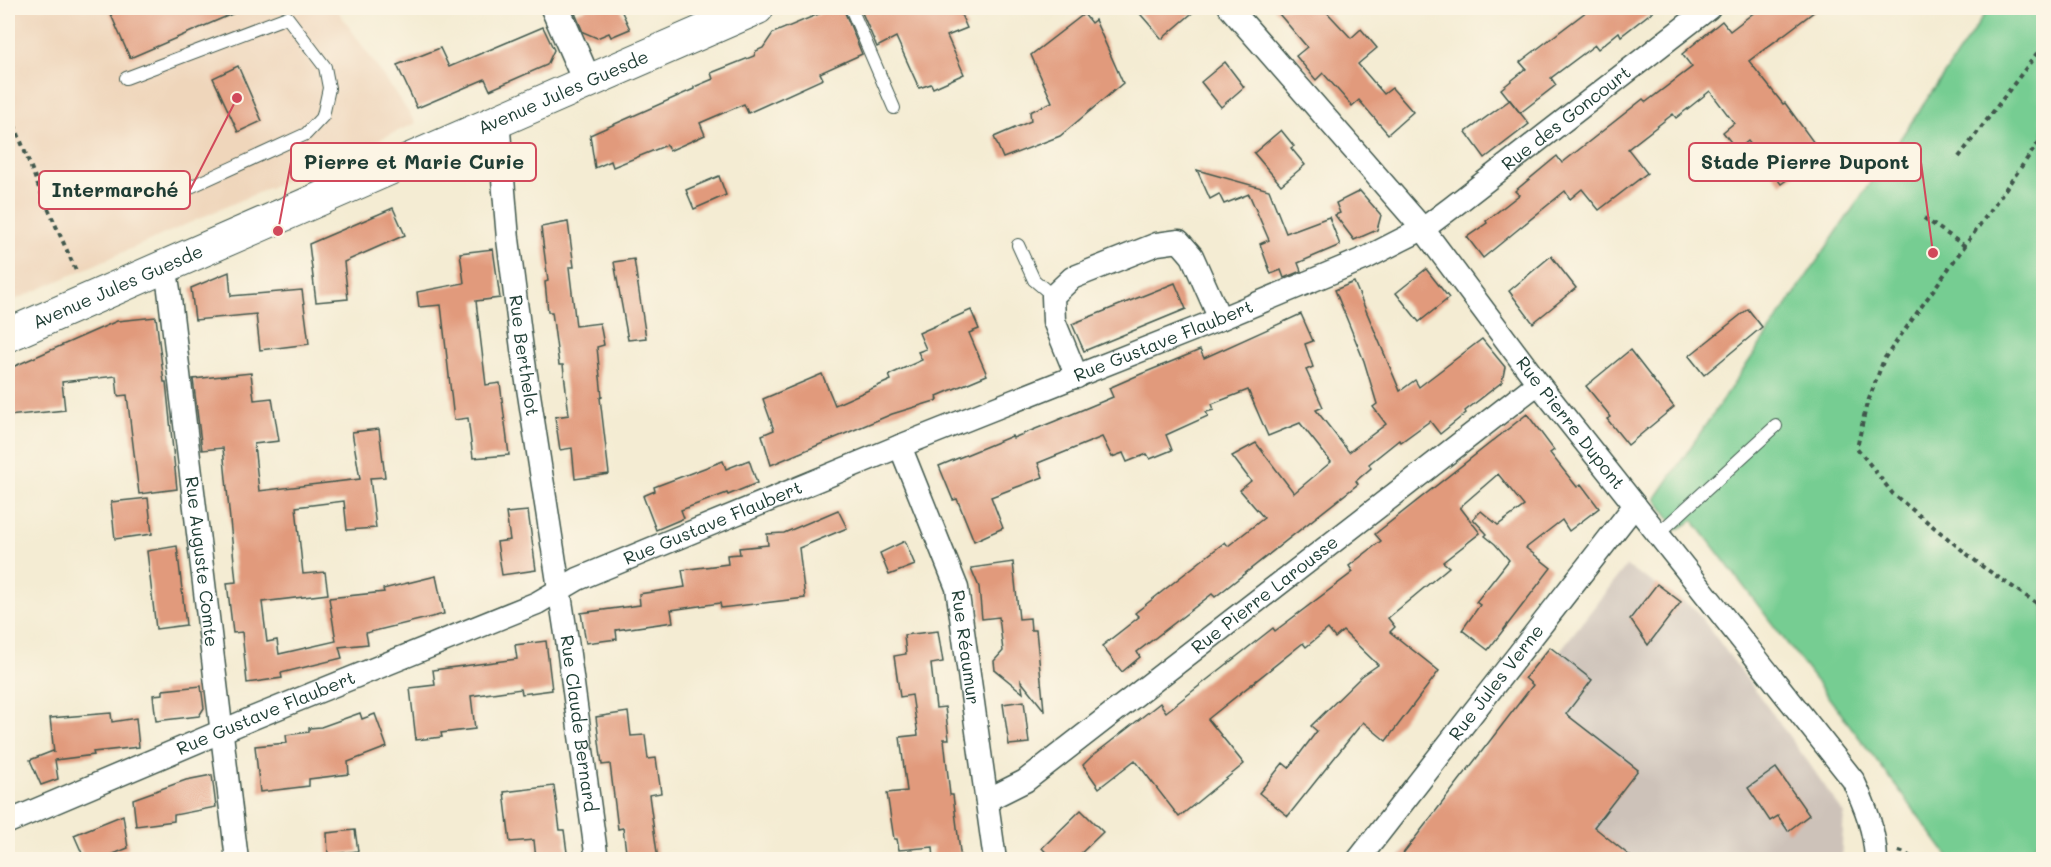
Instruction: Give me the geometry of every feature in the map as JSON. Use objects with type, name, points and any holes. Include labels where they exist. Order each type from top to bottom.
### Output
[{"type":"main road","name":"Avenue Jules Guesde","points":[[8,335],[498,119],[757,8]]},
{"type":"street","points":[[555,8],[587,81]]},
{"type":"street","name":"Rue Pierre Dupont","points":[[1230,8],[1423,229],[1538,383],[1853,780],[1869,815],[1876,846],[1876,860]]},
{"type":"street","name":"Rue des Goncourt","points":[[1423,229],[1709,8]]},
{"type":"street","name":"Rue Berthelot","points":[[498,119],[508,239],[522,349],[560,590]]},
{"type":"street","name":"Rue Gustave Flaubert","points":[[8,822],[537,603],[578,579],[1366,258],[1423,229]]},
{"type":"street","points":[[1077,377],[1054,321],[1053,296],[1072,278],[1157,244],[1179,241],[1192,256],[1220,319]]},
{"type":"street","name":"Rue Auguste Comte","points":[[165,266],[237,860]]},
{"type":"street","name":"Rue Pierre Larousse","points":[[987,800],[1025,781],[1538,383]]},
{"type":"street","name":"Rue Réaumur","points":[[900,446],[957,588],[995,860]]},
{"type":"street","name":"Rue Jules Verne","points":[[1358,860],[1635,505]]},
{"type":"street","name":"Rue Claude Bernard","points":[[560,590],[597,860]]},
{"type":"lane","points":[[851,8],[894,108]]},
{"type":"lane","points":[[126,78],[285,12],[325,67],[329,88],[323,116],[306,134],[175,194]]},
{"type":"lane","points":[[1018,245],[1034,280],[1053,296]]},
{"type":"lane","points":[[1658,534],[1776,426]]},
{"type":"path","points":[[1959,157],[2043,44]]},
{"type":"path","points":[[8,108],[39,188],[89,299]]},
{"type":"path","points":[[2043,135],[1884,359],[1866,407],[1857,448],[1893,494],[1983,567],[2043,608]]},
{"type":"path","points":[[1924,218],[1965,246]]},
{"type":"shaded area","points":[[8,8],[336,8],[416,123],[8,303]]},
{"type":"shaded area","points":[[1626,566],[1695,609],[1808,762],[1844,814],[1841,859],[1397,860]]},
{"type":"green space","points":[[1989,8],[2043,8],[2044,833],[2024,859],[1950,859],[1693,520],[1677,530],[1656,498]]},
{"type":"building","points":[[108,8],[246,8],[130,58]]},
{"type":"building","points":[[587,8],[620,8],[630,29],[611,37],[609,33],[597,38],[583,32],[575,13]]},
{"type":"building","points":[[833,8],[843,8],[862,54],[820,73],[823,79],[748,113],[744,104],[700,123],[705,135],[669,151],[667,145],[613,167],[611,161],[595,168],[590,135],[694,89],[713,79],[711,73],[754,56],[756,51],[763,48],[773,33]]},
{"type":"building","points":[[860,8],[958,8],[967,28],[947,36],[964,74],[933,88],[931,84],[919,88],[896,37],[877,47]]},
{"type":"building","points":[[1135,8],[1198,8],[1162,39]]},
{"type":"building","points":[[1274,8],[1323,8],[1351,38],[1361,29],[1377,48],[1358,64],[1384,94],[1392,88],[1413,112],[1388,134],[1359,100],[1352,106],[1323,73],[1316,80],[1296,56],[1307,47]]},
{"type":"building","points":[[1591,8],[1657,8],[1621,36],[1619,32],[1598,49],[1595,45],[1551,78],[1556,85],[1520,113],[1501,89],[1526,69],[1520,62]]},
{"type":"building","points":[[1760,8],[1819,8],[1749,61],[1783,104],[1785,103],[1822,154],[1781,184],[1748,141],[1737,150],[1723,132],[1734,123],[1710,91],[1676,118],[1673,114],[1628,149],[1647,173],[1599,210],[1582,189],[1570,199],[1565,191],[1483,258],[1467,237],[1519,195],[1515,191],[1557,156],[1562,163],[1643,99],[1646,102],[1692,67],[1682,54],[1722,21],[1730,31]]},
{"type":"building","points":[[1084,14],[1091,23],[1095,20],[1123,83],[1060,136],[1003,158],[994,137],[1031,121],[1030,112],[1052,102],[1031,55]]},
{"type":"building","points":[[543,27],[554,50],[547,65],[490,90],[485,79],[417,108],[397,65],[440,48],[449,67]]},
{"type":"building","points":[[1225,62],[1244,87],[1221,107],[1201,82]]},
{"type":"building","points":[[238,66],[262,121],[238,132],[213,78]]},
{"type":"building","points":[[1510,100],[1529,124],[1485,158],[1466,132]]},
{"type":"building","points":[[1281,130],[1294,146],[1291,148],[1305,165],[1281,185],[1254,153]]},
{"type":"building","points":[[1197,170],[1269,190],[1286,233],[1329,217],[1340,245],[1298,263],[1301,271],[1284,278],[1281,270],[1271,274],[1260,244],[1269,240],[1249,194],[1224,204],[1219,194],[1210,199]]},
{"type":"building","points":[[719,176],[726,195],[694,209],[686,190]]},
{"type":"building","points":[[1360,191],[1381,215],[1377,230],[1354,240],[1335,215],[1340,213],[1336,203]]},
{"type":"building","points":[[393,208],[405,235],[344,262],[348,299],[316,302],[309,244]]},
{"type":"building","points":[[568,222],[574,267],[569,267],[576,326],[600,323],[604,345],[597,347],[602,397],[600,398],[609,474],[575,479],[572,448],[560,450],[555,417],[569,415],[563,365],[559,365],[552,312],[548,312],[545,282],[548,281],[541,227]]},
{"type":"building","points":[[493,249],[500,298],[476,301],[486,385],[500,383],[509,455],[473,458],[468,418],[454,420],[441,305],[419,307],[417,292],[464,283],[460,253]]},
{"type":"building","points":[[1551,256],[1576,288],[1533,323],[1509,291]]},
{"type":"building","points":[[634,259],[646,338],[628,340],[614,262]]},
{"type":"building","points":[[1426,269],[1449,298],[1419,322],[1396,293]]},
{"type":"building","points":[[229,272],[231,296],[302,290],[309,344],[260,350],[256,314],[195,320],[191,288]]},
{"type":"building","points":[[1354,282],[1400,391],[1415,380],[1419,387],[1482,339],[1505,367],[1502,382],[1440,434],[1430,421],[1401,442],[1399,440],[1369,464],[1371,468],[1356,481],[1358,484],[1215,597],[1212,594],[1137,652],[1140,657],[1122,672],[1102,646],[1139,617],[1135,613],[1225,542],[1228,546],[1264,518],[1240,490],[1251,481],[1232,456],[1256,443],[1294,493],[1331,462],[1300,423],[1268,436],[1248,390],[1212,404],[1214,410],[1206,412],[1208,416],[1166,435],[1172,450],[1150,459],[1147,454],[1127,462],[1123,453],[1112,457],[1102,437],[1038,463],[1043,477],[991,497],[1003,528],[974,541],[957,499],[953,500],[939,466],[1113,397],[1109,388],[1141,374],[1200,350],[1204,358],[1301,314],[1313,341],[1305,344],[1313,367],[1306,370],[1323,407],[1316,410],[1349,452],[1386,424],[1373,407],[1377,404],[1364,361],[1335,290]]},
{"type":"building","points":[[1175,283],[1186,309],[1084,351],[1072,324]]},
{"type":"building","points":[[1748,309],[1762,327],[1704,375],[1689,356]]},
{"type":"building","points":[[971,310],[979,329],[969,333],[987,375],[937,396],[938,400],[892,414],[771,465],[762,435],[774,430],[763,399],[822,374],[835,405],[891,380],[889,375],[922,360],[918,352],[926,349],[919,333]]},
{"type":"building","points":[[156,317],[164,382],[166,382],[177,489],[139,494],[127,395],[118,396],[116,376],[62,382],[65,410],[8,416],[8,369],[117,321]]},
{"type":"building","points":[[1630,350],[1674,407],[1628,445],[1607,419],[1611,417],[1586,386]]},
{"type":"building","points":[[251,373],[254,400],[272,398],[279,441],[254,444],[259,491],[360,479],[352,432],[379,429],[385,477],[370,478],[376,528],[347,530],[344,501],[296,507],[303,574],[325,572],[328,594],[262,602],[267,642],[277,640],[279,654],[336,641],[329,598],[384,592],[383,589],[436,576],[444,614],[366,633],[368,644],[339,647],[342,658],[281,673],[282,678],[247,683],[242,632],[233,633],[227,583],[236,582],[223,448],[202,450],[193,379]]},
{"type":"building","points":[[1527,414],[1554,450],[1550,453],[1577,487],[1581,484],[1599,508],[1569,531],[1562,520],[1526,548],[1551,568],[1488,650],[1462,630],[1480,605],[1476,602],[1509,560],[1485,536],[1487,534],[1473,519],[1481,511],[1498,525],[1524,506],[1498,474],[1460,507],[1480,533],[1443,562],[1449,567],[1388,618],[1395,627],[1390,632],[1439,671],[1386,741],[1363,722],[1288,816],[1259,793],[1283,763],[1289,768],[1317,731],[1311,726],[1362,676],[1378,665],[1343,631],[1335,638],[1328,629],[1306,647],[1303,643],[1208,719],[1244,764],[1179,817],[1135,760],[1099,788],[1083,765],[1091,757],[1160,703],[1166,712],[1273,628],[1275,631],[1353,572],[1349,566],[1381,541],[1375,534]]},
{"type":"building","points":[[749,460],[757,483],[681,510],[684,518],[656,530],[643,496],[655,491],[654,487],[723,461],[726,469]]},
{"type":"building","points":[[148,498],[152,534],[115,539],[111,502]]},
{"type":"building","points":[[838,510],[847,528],[799,548],[805,598],[721,608],[720,603],[671,610],[673,622],[616,630],[617,639],[586,643],[581,613],[640,605],[639,594],[685,587],[682,570],[728,564],[727,555],[740,554],[739,548],[768,545],[767,534],[784,533]]},
{"type":"building","points":[[528,511],[536,570],[502,575],[497,542],[510,540],[506,513]]},
{"type":"building","points":[[905,541],[915,565],[889,575],[880,553]]},
{"type":"building","points":[[177,546],[186,625],[156,629],[147,551]]},
{"type":"building","points":[[1013,562],[1019,619],[1030,618],[1031,630],[1036,630],[1044,710],[1021,681],[1023,693],[995,670],[994,661],[1003,651],[999,617],[982,619],[979,587],[971,568]]},
{"type":"building","points":[[1657,584],[1681,602],[1648,645],[1630,619]]},
{"type":"building","points":[[938,631],[943,662],[931,664],[936,708],[945,707],[949,739],[944,739],[950,795],[953,795],[961,860],[934,860],[933,847],[899,850],[897,839],[894,839],[887,793],[907,791],[900,737],[918,735],[912,695],[900,697],[894,656],[906,654],[904,635]]},
{"type":"building","points":[[546,641],[552,690],[522,694],[521,689],[471,696],[475,729],[441,733],[442,737],[416,740],[410,688],[435,685],[433,670],[517,659],[515,645]]},
{"type":"building","points":[[1550,647],[1592,680],[1566,714],[1638,770],[1594,827],[1635,860],[1398,860],[1533,685],[1525,678]]},
{"type":"building","points":[[201,686],[204,708],[199,716],[156,721],[153,695],[163,694],[163,690]]},
{"type":"building","points":[[1024,701],[1029,743],[1009,745],[1003,704]]},
{"type":"building","points":[[628,712],[631,736],[645,735],[648,759],[656,758],[661,793],[649,795],[658,860],[627,860],[623,828],[618,829],[610,764],[602,765],[596,717]]},
{"type":"building","points":[[111,713],[112,722],[136,718],[139,747],[93,752],[94,755],[55,760],[58,779],[41,785],[30,760],[53,751],[54,753],[50,718]]},
{"type":"building","points":[[360,713],[362,719],[375,714],[387,747],[348,762],[349,774],[309,779],[309,786],[260,792],[255,746],[287,743],[286,735],[309,732],[309,728],[321,727]]},
{"type":"building","points":[[1776,768],[1809,815],[1788,831],[1778,816],[1770,821],[1748,788]]},
{"type":"building","points":[[212,775],[216,807],[174,815],[174,821],[136,826],[133,799],[186,780]]},
{"type":"building","points":[[554,786],[560,830],[564,830],[568,860],[536,860],[534,840],[510,842],[504,792]]},
{"type":"building","points":[[1081,810],[1103,832],[1074,860],[1053,860],[1042,848]]},
{"type":"building","points":[[123,815],[128,848],[99,860],[85,860],[74,835]]},
{"type":"building","points":[[355,830],[358,851],[328,855],[327,833]]},
{"type":"place","name":"Intermarché","points":[[237,98]]},
{"type":"place","name":"Pierre et Marie Curie","points":[[278,231]]},
{"type":"place","name":"Stade Pierre Dupont","points":[[1933,253]]}]
